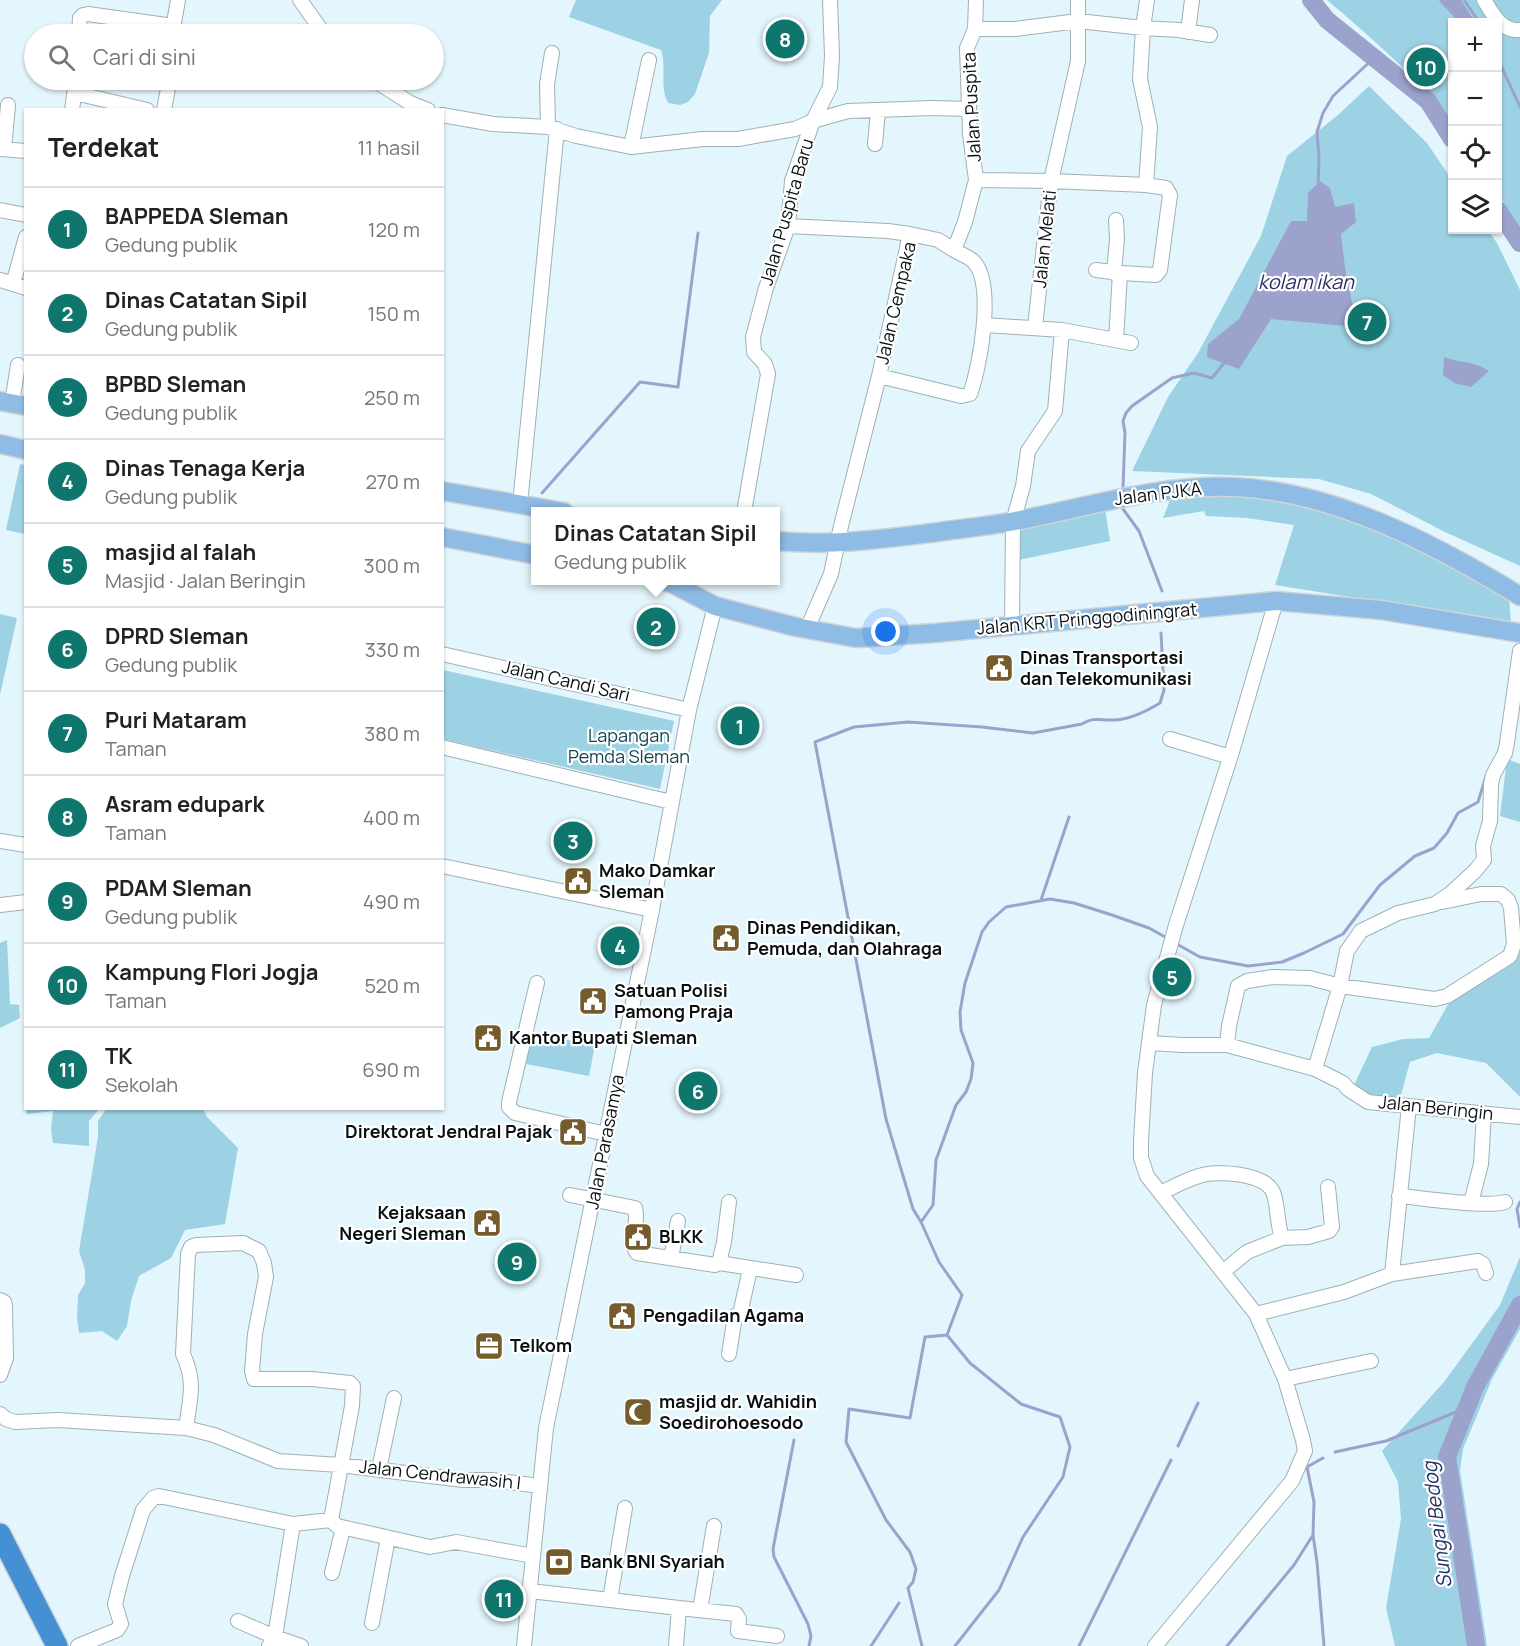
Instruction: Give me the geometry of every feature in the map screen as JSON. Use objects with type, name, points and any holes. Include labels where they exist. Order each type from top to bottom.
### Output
[{"type":"highway","points":[[0,1534],[57,1646]]},
{"type":"highway","points":[[0,1561],[43,1646]]},
{"type":"main road","points":[[0,444],[24,450]]},
{"type":"main road","name":"Jalan PJKA","points":[[780,541],[837,544],[1013,522],[1121,497],[1174,489],[1235,487],[1295,495],[1367,516],[1416,539],[1520,596]]},
{"type":"main road","points":[[444,491],[536,507]]},
{"type":"main road","points":[[444,537],[531,554]]},
{"type":"main road","name":"Jalan KRT Pringgodiningrat","points":[[675,585],[715,606],[839,636],[873,638],[1276,601],[1381,610],[1520,633]]},
{"type":"street","points":[[173,24],[178,0]]},
{"type":"street","points":[[300,0],[317,24]]},
{"type":"street","name":"Jalan Puspita Baru","points":[[745,507],[768,374],[765,364],[754,352],[753,337],[766,288],[788,226],[792,181],[813,121],[830,87],[832,56],[830,0]]},
{"type":"street","name":"Jalan Puspita","points":[[976,0],[975,28],[967,48],[969,109],[976,180]]},
{"type":"street","points":[[954,250],[965,222],[976,180],[1051,181],[1078,61],[1078,0]]},
{"type":"street","points":[[1096,270],[1156,275],[1160,270],[1170,195],[1166,188],[1146,185],[1150,128],[1140,79],[1147,0]]},
{"type":"street","points":[[1188,32],[1192,0]]},
{"type":"street","points":[[1484,0],[1503,27],[1513,31],[1520,30]]},
{"type":"street","points":[[80,24],[80,18],[88,14],[140,24]]},
{"type":"street","points":[[975,28],[1015,29],[1078,21],[1210,35]]},
{"type":"street","points":[[520,504],[553,128],[547,84],[552,53]]},
{"type":"street","points":[[631,147],[649,60]]},
{"type":"street","points":[[72,108],[75,90]]},
{"type":"street","points":[[88,90],[141,108]]},
{"type":"street","points":[[164,108],[167,90]]},
{"type":"street","points":[[390,90],[423,108]]},
{"type":"street","points":[[8,105],[2,149],[24,151]]},
{"type":"street","points":[[444,115],[493,124],[553,128],[576,136],[631,147],[703,139],[738,139],[795,129],[848,111],[969,109]]},
{"type":"street","points":[[875,144],[878,111]]},
{"type":"street","name":"Jalan Melati","points":[[1035,327],[1051,181],[1146,185]]},
{"type":"street","points":[[0,210],[24,215]]},
{"type":"street","points":[[1116,220],[1116,340]]},
{"type":"street","points":[[788,226],[910,234]]},
{"type":"street","name":"Jalan Cempaka","points":[[807,629],[827,585],[879,376],[910,234],[938,240],[974,262],[980,275],[985,325],[974,384],[968,396],[879,376]]},
{"type":"street","points":[[13,284],[24,244]]},
{"type":"street","points":[[985,325],[1062,330],[1131,343]]},
{"type":"street","points":[[1012,626],[1013,522],[1023,486],[1028,451],[1055,411],[1062,330]]},
{"type":"street","points":[[13,403],[18,365]]},
{"type":"street","points":[[1155,1646],[1292,1481],[1305,1451],[1285,1380],[1256,1314],[1147,1176],[1141,1158],[1145,1073],[1154,1005],[1176,925],[1230,757],[1276,601]]},
{"type":"street","name":"Jalan Parasamya","points":[[524,1646],[546,1428],[652,910],[689,710],[715,606]]},
{"type":"street","points":[[1435,903],[1451,893],[1484,860],[1483,846],[1490,821],[1492,775],[1505,753],[1515,722],[1520,651]]},
{"type":"street","name":"Jalan Candi Sari","points":[[444,654],[689,710]]},
{"type":"street","points":[[1170,739],[1230,757]]},
{"type":"street","points":[[444,747],[671,802]]},
{"type":"street","points":[[0,841],[24,845]]},
{"type":"street","points":[[444,866],[652,910]]},
{"type":"street","points":[[1227,1045],[1238,986],[1247,981],[1310,978],[1340,986],[1389,994],[1441,998],[1510,956],[1514,944],[1511,908],[1508,900],[1501,894],[1481,894],[1435,903],[1398,913],[1361,931],[1347,951],[1340,986],[1315,1069]]},
{"type":"street","points":[[0,905],[24,902]]},
{"type":"street","points":[[537,983],[509,1107],[515,1113],[606,1134]]},
{"type":"street","name":"Jalan Beringin","points":[[1150,1043],[1227,1045],[1315,1069],[1343,1083],[1368,1102],[1520,1117]]},
{"type":"street","points":[[1392,1274],[1408,1106]]},
{"type":"street","points":[[1471,1203],[1481,1164],[1484,1113]]},
{"type":"street","points":[[1161,1193],[1202,1174],[1258,1179],[1266,1183],[1274,1193],[1282,1238]]},
{"type":"street","points":[[1223,1272],[1247,1252],[1282,1238],[1308,1237],[1329,1231],[1332,1227],[1328,1187]]},
{"type":"street","points":[[570,1195],[635,1208],[637,1218],[633,1246],[637,1253],[796,1275]]},
{"type":"street","points":[[1400,1196],[1471,1203],[1505,1202]]},
{"type":"street","points":[[719,1263],[729,1202]]},
{"type":"street","points":[[671,1258],[678,1221]]},
{"type":"street","points":[[186,1428],[192,1382],[189,1366],[183,1354],[188,1254],[191,1247],[196,1245],[243,1243],[260,1251],[266,1276],[255,1335],[252,1376],[254,1379],[312,1379],[350,1383],[353,1386],[352,1406],[340,1464],[332,1573]]},
{"type":"street","points":[[1256,1314],[1325,1298],[1392,1274],[1478,1261],[1483,1264],[1486,1273]]},
{"type":"street","points":[[729,1353],[735,1316],[740,1314],[750,1269]]},
{"type":"street","points":[[0,1300],[5,1306],[6,1358],[0,1375]]},
{"type":"street","points":[[1285,1380],[1371,1361]]},
{"type":"street","points":[[379,1469],[394,1398]]},
{"type":"street","name":"Jalan Cendrawasih I","points":[[0,1414],[15,1422],[58,1420],[186,1428],[214,1435],[278,1461],[340,1464],[463,1480],[492,1480],[540,1486]]},
{"type":"street","points":[[78,1646],[117,1630],[121,1624],[115,1604],[122,1576],[143,1510],[153,1498],[159,1496],[293,1524],[337,1524],[430,1547],[456,1542],[533,1556]]},
{"type":"street","points":[[610,1600],[625,1508]]},
{"type":"street","points":[[272,1641],[293,1524]]},
{"type":"street","points":[[700,1610],[714,1526]]},
{"type":"street","points":[[372,1623],[388,1538]]},
{"type":"street","points":[[530,1591],[736,1614],[739,1619],[738,1631],[777,1636]]},
{"type":"street","points":[[676,1646],[679,1608]]},
{"type":"street","points":[[238,1621],[272,1641],[302,1646]]},
{"type":"green space","points":[[576,0],[722,0],[710,16],[709,53],[695,94],[688,102],[680,105],[668,103],[664,90],[661,50],[569,17]]},
{"type":"green space","points":[[1327,0],[1520,0],[1520,227],[1502,200],[1502,18],[1448,18],[1448,121],[1410,75]]},
{"type":"green space","points":[[1369,86],[1427,143],[1448,174],[1448,234],[1491,234],[1520,290],[1520,566],[1445,532],[1371,494],[1319,479],[1132,471],[1168,397],[1198,353],[1261,236],[1287,156],[1338,115]]},
{"type":"green space","points":[[20,464],[24,465],[24,534],[6,530]]},
{"type":"green space","points":[[1229,493],[1279,499],[1321,509],[1415,545],[1509,596],[1511,623],[1275,585],[1294,525],[1247,518],[1206,516],[1204,511],[1163,518],[1172,495]]},
{"type":"green space","points":[[1104,501],[1110,541],[1013,561],[1013,522]]},
{"type":"green space","points":[[0,614],[17,618],[0,695]]},
{"type":"green space","name":"Lapangan Pemda Sleman","points":[[444,670],[674,721],[660,789],[444,739]]},
{"type":"green space","points":[[1507,759],[1520,764],[1520,822],[1500,816]]},
{"type":"green space","points":[[1520,937],[1520,1097],[1486,1063],[1437,1053],[1410,1062],[1401,1095],[1388,1098],[1376,1096],[1354,1085],[1372,1047],[1403,1039],[1429,1038],[1450,1001],[1483,980]]},
{"type":"green space","points":[[7,940],[10,1004],[19,1005],[20,1018],[0,1028],[0,943]]},
{"type":"green space","points":[[532,1033],[595,1045],[589,1076],[526,1064]]},
{"type":"green space","points":[[26,1110],[98,1110],[89,1121],[89,1146],[53,1143],[51,1130],[53,1111],[27,1114]]},
{"type":"green space","points":[[105,1110],[204,1110],[207,1117],[238,1148],[225,1224],[185,1230],[171,1258],[139,1276],[131,1301],[127,1326],[117,1341],[102,1331],[79,1333],[77,1319],[78,1295],[85,1283],[85,1270],[79,1251],[98,1137],[98,1121]]},
{"type":"green space","points":[[1520,1257],[1520,1329],[1492,1379],[1463,1449],[1460,1470],[1487,1646],[1395,1646],[1386,1608],[1401,1519],[1398,1482],[1382,1451],[1444,1382],[1500,1305]]},
{"type":"water","points":[[1461,0],[1472,18],[1455,18],[1439,1]]},
{"type":"water","name":"kolam ikan","points":[[1320,181],[1330,188],[1335,207],[1354,203],[1356,222],[1341,234],[1345,268],[1357,327],[1271,319],[1239,369],[1207,357],[1208,344],[1239,319],[1291,221],[1307,221],[1308,193]]},
{"type":"water","points":[[1444,357],[1478,365],[1489,371],[1471,387],[1454,383],[1443,375]]},
{"type":"waterway","name":"Sungai Bedog","points":[[1311,0],[1327,20],[1428,101],[1448,133]]},
{"type":"waterway","points":[[1464,0],[1476,18]]},
{"type":"waterway","points":[[1318,187],[1317,132],[1323,113],[1333,96],[1374,58]]},
{"type":"waterway","points":[[1502,68],[1520,107]]},
{"type":"waterway","name":"Sungai Bedog","points":[[1502,216],[1520,243]]},
{"type":"waterway","points":[[542,493],[640,382],[678,387],[698,233]]},
{"type":"waterway","points":[[1123,488],[1125,433],[1123,421],[1126,413],[1132,406],[1172,378],[1194,373],[1212,378],[1225,362]]},
{"type":"waterway","points":[[1123,506],[1139,531],[1162,591]]},
{"type":"waterway","points":[[955,1646],[999,1590],[1023,1537],[1063,1477],[1070,1447],[1060,1417],[1021,1404],[970,1363],[947,1335],[962,1295],[939,1262],[913,1209],[886,1119],[815,742],[854,727],[908,722],[1033,733],[1082,724],[1094,719],[1115,720],[1132,716],[1160,703],[1164,690],[1161,633]]},
{"type":"waterway","points":[[1175,943],[1200,957],[1248,966],[1282,962],[1343,934],[1380,885],[1415,856],[1434,848],[1447,833],[1458,813],[1478,802],[1486,776]]},
{"type":"waterway","points":[[1041,900],[1069,817]]},
{"type":"waterway","points":[[921,1222],[933,1205],[936,1160],[956,1105],[966,1092],[971,1079],[973,1063],[961,1030],[960,1012],[965,983],[982,932],[989,922],[1006,907],[1050,899],[1074,903],[1112,915],[1149,928],[1167,938]]},
{"type":"waterway","points":[[1520,1202],[1517,1209],[1520,1227]]},
{"type":"waterway","name":"Sungai Bedog","points":[[1476,1646],[1447,1457],[1475,1387],[1520,1305]]},
{"type":"waterway","points":[[922,1646],[908,1588],[913,1582],[916,1569],[910,1552],[886,1520],[846,1442],[849,1409],[910,1418],[925,1337],[947,1335]]},
{"type":"waterway","points":[[1178,1446],[1198,1403]]},
{"type":"waterway","points":[[1335,1452],[1386,1441],[1468,1407]]},
{"type":"waterway","points":[[794,1440],[773,1549],[774,1557],[808,1624],[811,1636],[809,1646]]},
{"type":"waterway","points":[[1227,1646],[1294,1565],[1313,1535],[1314,1502],[1307,1467],[1323,1458]]},
{"type":"waterway","points":[[1079,1646],[1171,1460]]},
{"type":"waterway","points":[[1313,1535],[1324,1646]]},
{"type":"waterway","points":[[871,1646],[899,1603]]},
{"type":"place","name":"Asram edupark","points":[[785,39]]},
{"type":"place","name":"Kampung Flori Jogja","points":[[1426,67]]},
{"type":"place","name":"Puri Mataram","points":[[1367,322]]},
{"type":"place","name":"Dinas Catatan Sipil","points":[[656,627]]},
{"type":"place","name":"Dinas Transportasi dan Telekomunikasi","points":[[999,668]]},
{"type":"place","name":"BAPPEDA Sleman","points":[[740,726]]},
{"type":"place","name":"BPBD Sleman","points":[[573,841]]},
{"type":"place","name":"Mako Damkar Sleman","points":[[578,881]]},
{"type":"place","name":"Dinas Pendidikan, Pemuda, dan Olahraga","points":[[726,938]]},
{"type":"place","name":"Dinas Tenaga Kerja","points":[[620,946]]},
{"type":"place","name":"masjid al falah","points":[[1172,977]]},
{"type":"place","name":"Satuan Polisi Pamong Praja","points":[[593,1001]]},
{"type":"place","name":"Kantor Bupati Sleman","points":[[488,1038]]},
{"type":"place","name":"DPRD Sleman","points":[[698,1091]]},
{"type":"place","name":"Direktorat Jendral Pajak","points":[[573,1132]]},
{"type":"place","name":"Kejaksaan Negeri Sleman","points":[[487,1223]]},
{"type":"place","name":"BLKK","points":[[638,1237]]},
{"type":"place","name":"PDAM Sleman","points":[[517,1262]]},
{"type":"place","name":"Pengadilan Agama","points":[[622,1316]]},
{"type":"place","name":"Telkom","points":[[489,1346]]},
{"type":"place","name":"masjid dr. Wahidin Soedirohoesodo","points":[[638,1412]]},
{"type":"place","name":"Bank BNI Syariah","points":[[559,1562]]},
{"type":"place","name":"TK","points":[[504,1599]]}]
